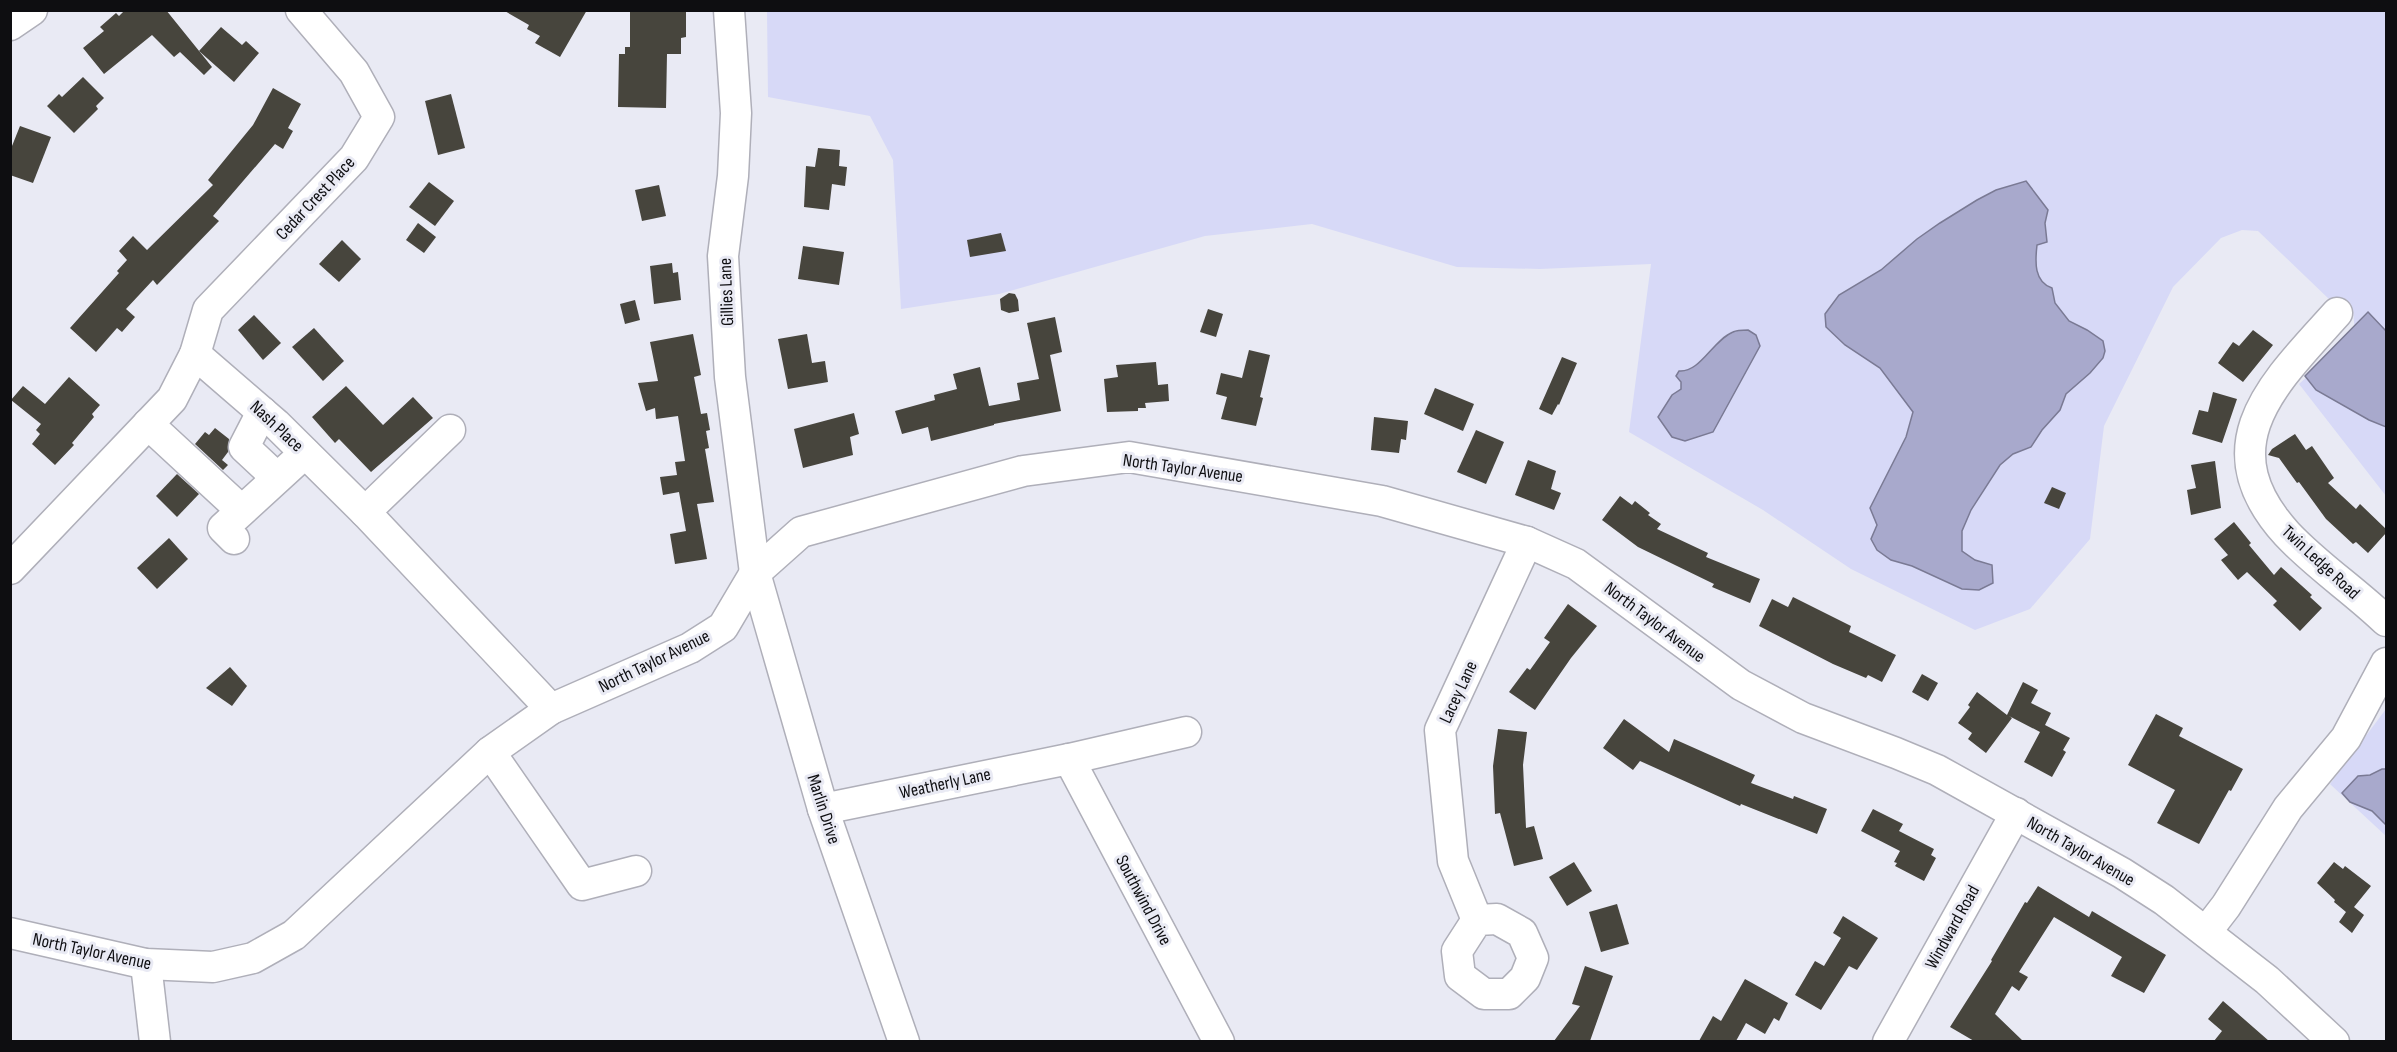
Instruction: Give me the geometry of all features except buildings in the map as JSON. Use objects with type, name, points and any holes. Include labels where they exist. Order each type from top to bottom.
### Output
[{"type":"street","points":[[10,25],[32,10]]},
{"type":"street","name":"Cedar Crest Place","points":[[195,354],[208,310],[354,158],[379,117],[354,72],[301,10]]},
{"type":"street","name":"Gillies Lane","points":[[729,10],[736,113],[733,176],[723,256],[730,377],[755,573]]},
{"type":"street","name":"Twin Ledge Road","points":[[2337,313],[2284,372],[2272,389],[2255,424],[2250,441],[2249,461],[2260,496],[2288,535],[2386,621]]},
{"type":"street","points":[[10,569],[172,399],[195,354]]},
{"type":"street","name":"Nash Place","points":[[195,354],[262,412],[365,512],[551,709]]},
{"type":"street","points":[[262,412],[244,447],[276,477]]},
{"type":"street","points":[[148,424],[241,510]]},
{"type":"street","points":[[365,512],[450,430]]},
{"type":"street","points":[[234,539],[223,528],[276,477],[305,453]]},
{"type":"street","name":"North Taylor Avenue","points":[[10,933],[146,964],[213,967],[253,958],[294,934],[490,752],[551,709],[690,648],[723,627],[755,573],[801,532],[1023,471],[1128,457],[1382,501],[1527,542],[1576,564],[1714,667],[1780,707],[1937,770],[2122,873],[2206,932],[2267,980],[2334,1041]]},
{"type":"street","name":"Lacey Lane","points":[[1477,920],[1453,861],[1440,730],[1527,542]]},
{"type":"street","name":"Marlin Drive","points":[[755,573],[823,809],[904,1041]]},
{"type":"street","points":[[2206,932],[2226,906],[2288,808],[2346,738],[2386,663]]},
{"type":"street","name":"Weatherly Lane","points":[[823,809],[1069,759],[1186,732]]},
{"type":"street","points":[[490,752],[582,885],[636,872]]},
{"type":"street","name":"Southwind Drive","points":[[1069,759],[1219,1041]]},
{"type":"street","name":"Windward Road","points":[[1888,1041],[2016,813]]},
{"type":"street","points":[[146,964],[155,1041]]},
{"type":"shaded area","points":[[767,11],[2386,11],[2386,496],[2299,384],[2355,334],[2353,310],[2331,301],[2258,231],[2242,230],[2221,238],[2173,287],[2104,426],[2090,539],[2030,609],[1975,630],[1851,569],[1763,510],[1629,432],[1651,264],[1540,269],[1457,267],[1312,224],[1205,236],[999,294],[901,309],[893,160],[870,116],[768,97]]},
{"type":"shaded area","points":[[2026,181],[2048,210],[2045,223],[2047,242],[2037,245],[2036,264],[2039,276],[2046,285],[2052,288],[2055,303],[2069,321],[2103,341],[2105,351],[2103,358],[2090,373],[2066,394],[2060,410],[2042,430],[2031,447],[2013,454],[2000,465],[1971,510],[1962,531],[1962,551],[1975,560],[1992,565],[1993,583],[1979,590],[1962,589],[1912,566],[1891,560],[1877,550],[1871,539],[1877,525],[1870,508],[1906,437],[1913,412],[1880,368],[1845,345],[1826,327],[1825,314],[1839,295],[1881,270],[1917,239],[1940,223],[1996,190]]},
{"type":"shaded area","points":[[2368,312],[2386,331],[2386,427],[2316,390],[2305,376]]},
{"type":"shaded area","points":[[1748,330],[1756,335],[1760,346],[1713,432],[1685,441],[1672,437],[1658,417],[1672,395],[1681,389],[1681,382],[1676,376],[1679,371],[1687,370],[1700,362],[1726,336],[1736,331]]},
{"type":"shaded area","points":[[2386,709],[2386,836],[2330,784]]},
{"type":"shaded area","points":[[2386,769],[2386,825],[2372,811],[2350,802],[2342,793],[2358,776],[2370,775]]}]
